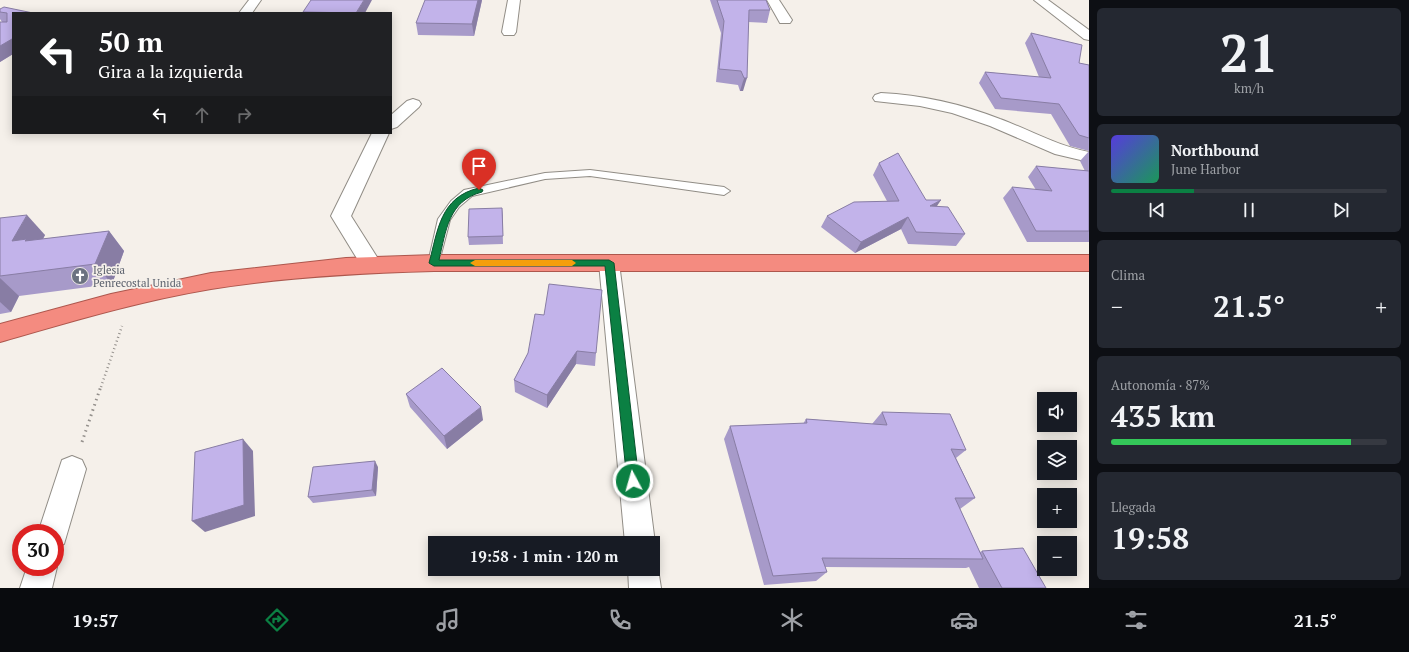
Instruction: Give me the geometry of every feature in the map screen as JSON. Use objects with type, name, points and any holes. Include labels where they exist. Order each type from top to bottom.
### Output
[{"type":"highway","points":[[0,333],[132,298],[211,281],[346,266],[434,263],[1089,262]]},
{"type":"street","points":[[246,12],[255,0]]},
{"type":"street","points":[[509,32],[514,0]]},
{"type":"street","points":[[773,0],[785,20]]},
{"type":"street","points":[[1040,0],[1089,36]]},
{"type":"street","points":[[881,98],[900,98],[940,105],[983,118],[1045,145],[1089,157]]},
{"type":"street","points":[[392,123],[413,104]]},
{"type":"street","points":[[371,265],[341,216],[380,134]]},
{"type":"street","points":[[609,263],[639,536]]},
{"type":"street","points":[[56,524],[72,469]]},
{"type":"street","points":[[36,588],[39,576]]},
{"type":"street","points":[[644,576],[645,588]]},
{"type":"lane","points":[[434,263],[444,219],[455,204],[468,193],[546,176],[590,173],[724,191]]},
{"type":"path","points":[[72,469],[132,298]]},
{"type":"building","points":[[311,0],[364,0],[357,12],[303,12]]},
{"type":"building","points":[[425,0],[478,0],[472,24],[416,23]]},
{"type":"building","points":[[717,0],[766,0],[770,10],[749,10],[747,78],[744,78],[741,71],[719,69],[724,21]]},
{"type":"building","points":[[4,7],[28,12],[12,12],[12,39],[0,46],[0,22],[7,22],[7,13],[0,12],[0,9]]},
{"type":"building","points":[[1031,33],[1082,45],[1079,63],[1089,65],[1089,138],[1079,135],[1059,104],[1001,98],[985,72],[1051,78]]},
{"type":"building","points":[[898,153],[926,200],[941,200],[930,206],[948,207],[965,234],[916,232],[908,217],[861,242],[827,216],[854,202],[899,201],[879,163]]},
{"type":"building","points":[[1036,166],[1089,171],[1089,231],[1036,231],[1012,187],[1052,191]]},
{"type":"building","points":[[502,208],[503,236],[468,237],[469,209]]},
{"type":"building","points":[[27,215],[12,241],[27,239],[25,241],[109,231],[95,264],[0,276],[0,218]]},
{"type":"building","points":[[549,284],[602,290],[596,353],[577,351],[547,395],[514,380],[528,353],[535,314],[544,315]]},
{"type":"building","points":[[442,368],[481,407],[444,436],[406,394]]},
{"type":"building","points":[[882,412],[950,414],[966,450],[951,449],[975,498],[955,498],[983,559],[822,558],[827,572],[773,576],[730,426],[807,423],[806,419],[887,425]]},
{"type":"building","points":[[243,439],[244,505],[192,521],[195,452]]},
{"type":"building","points":[[375,461],[372,490],[308,497],[313,467]]},
{"type":"building","points":[[1023,548],[1037,572],[1037,576],[1039,576],[1046,588],[1002,588],[982,551]]},
{"type":"slow traffic","points":[[475,263],[572,263]]},
{"type":"place","name":"Iglesia Penrecostal Unida","points":[[80,276]]},
{"type":"route","points":[[479,190],[468,193],[455,204],[444,219],[434,263],[609,263],[633,481]]}]
